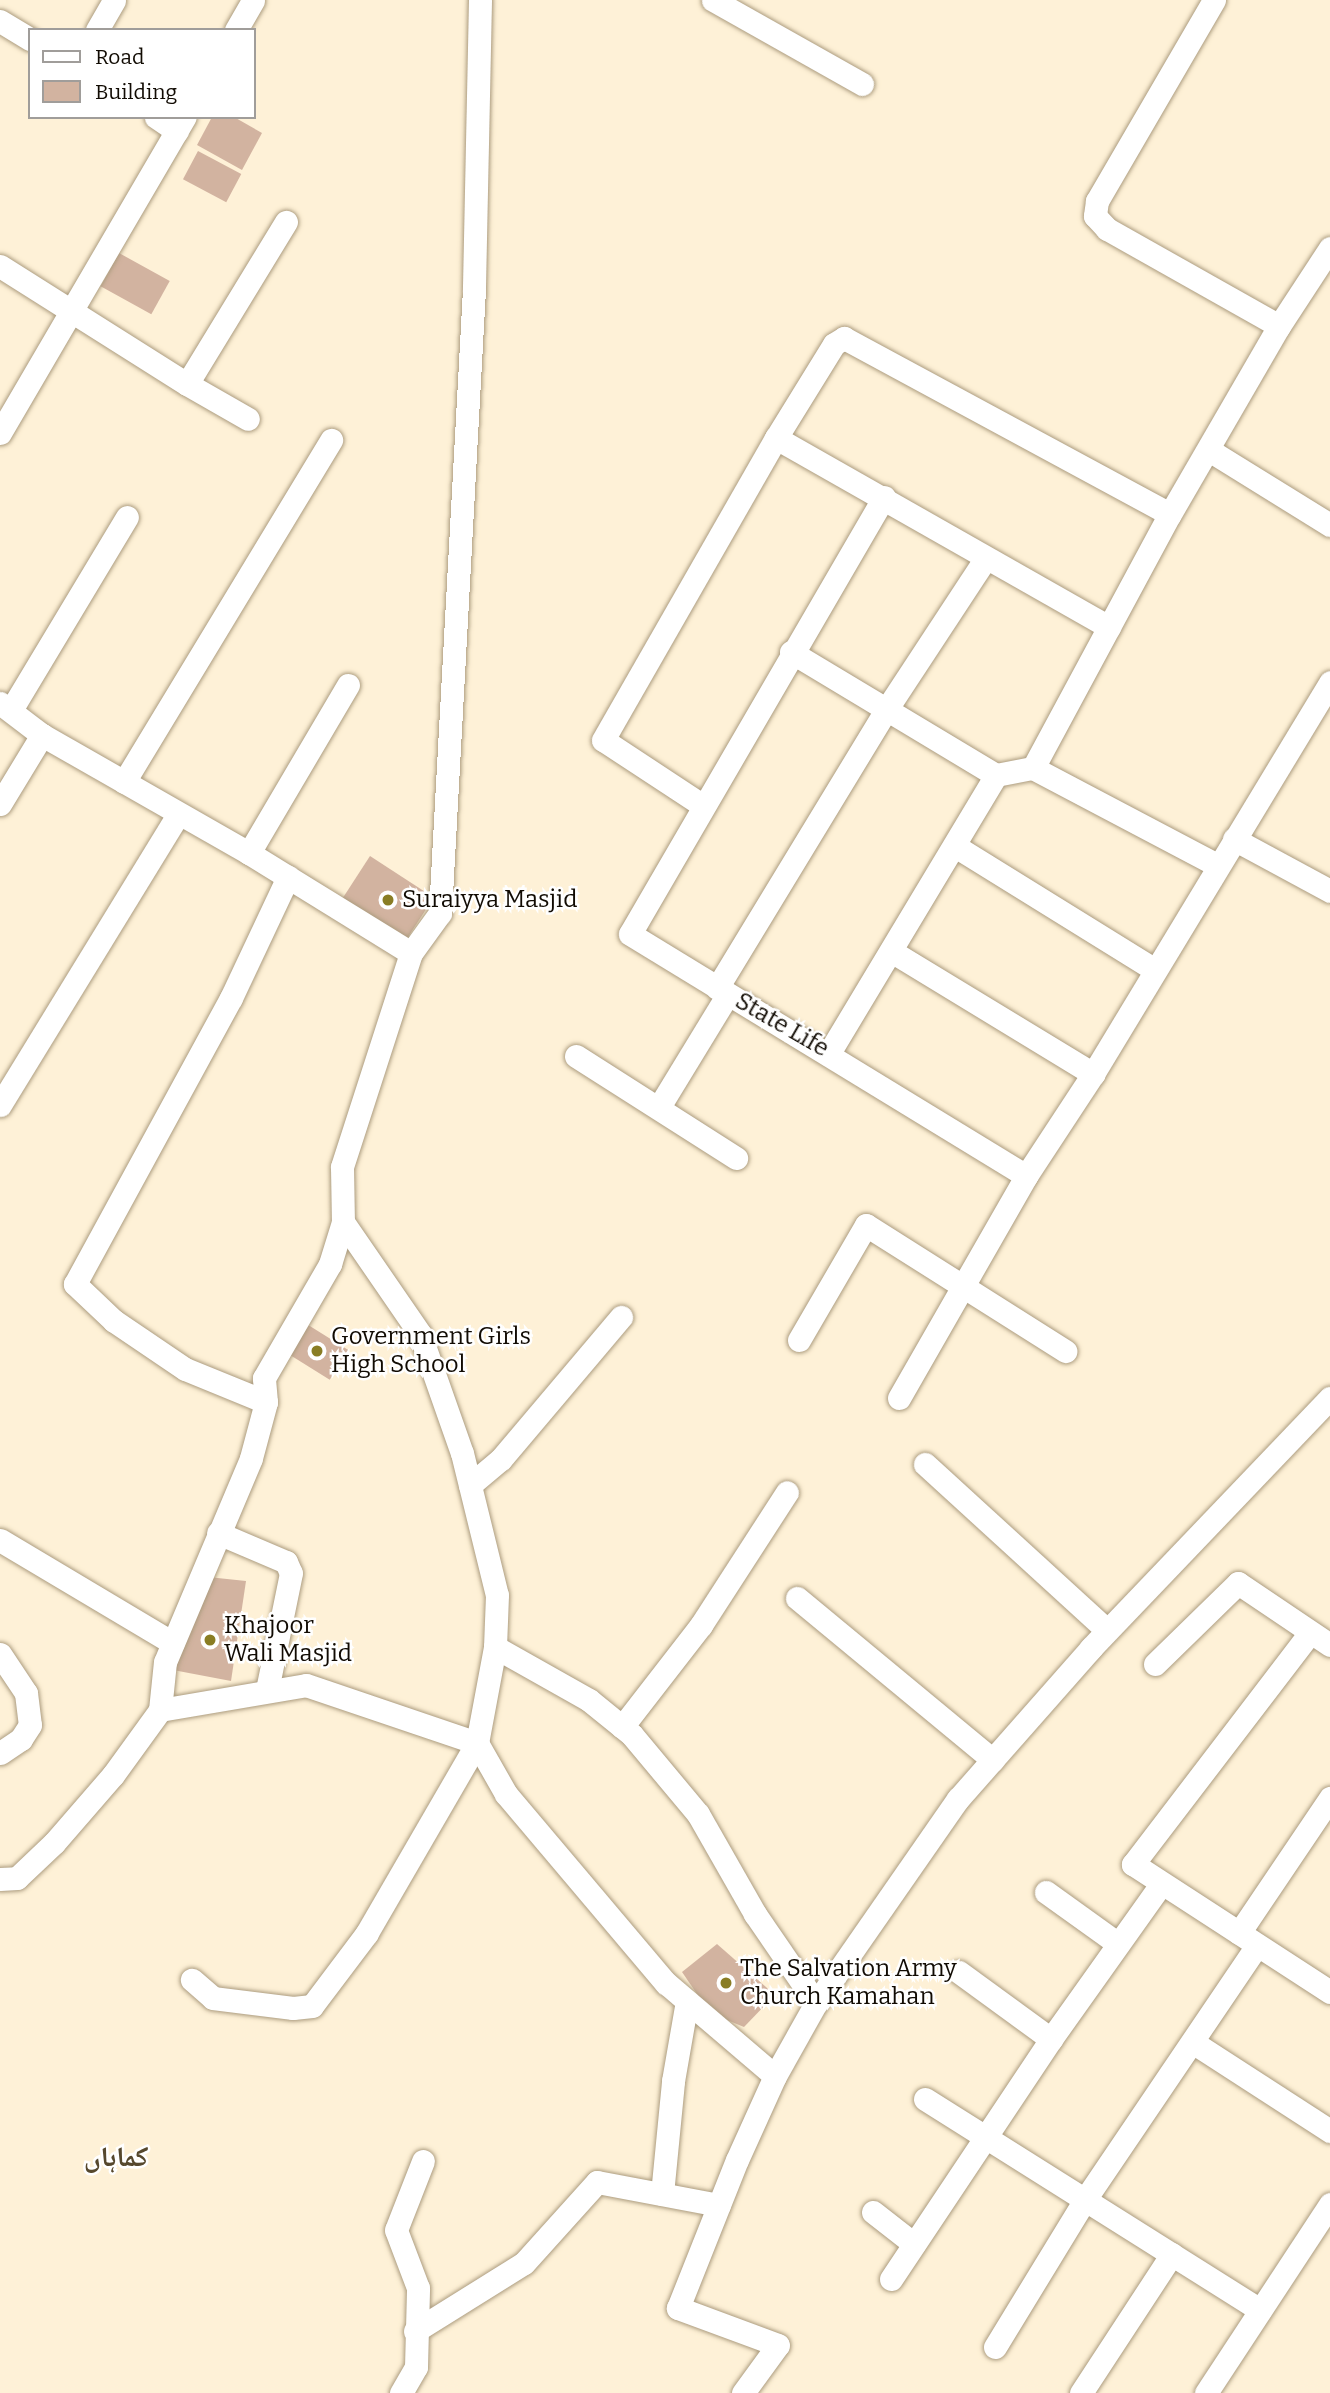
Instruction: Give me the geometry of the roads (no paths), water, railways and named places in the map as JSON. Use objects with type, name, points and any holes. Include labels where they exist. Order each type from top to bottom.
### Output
[{"type":"street","points":[[98,28],[114,0]]},
{"type":"street","points":[[237,28],[253,0]]},
{"type":"street","points":[[0,1879],[17,1878],[54,1843],[113,1775],[160,1710],[165,1662],[251,1458],[266,1402],[264,1378],[330,1264],[344,1222],[342,1167],[411,953],[440,913],[474,289],[480,0]]},
{"type":"street","points":[[713,0],[862,84]]},
{"type":"street","points":[[1214,0],[1097,201],[1095,216],[1107,229],[1279,326]]},
{"type":"street","points":[[0,20],[28,38]]},
{"type":"street","points":[[0,433],[181,124],[163,119]]},
{"type":"street","points":[[187,384],[286,222]]},
{"type":"street","points":[[1033,768],[1170,514],[1279,326],[1327,261]]},
{"type":"street","points":[[0,266],[187,384],[248,419]]},
{"type":"street","points":[[702,805],[603,740],[776,438],[834,344],[844,338],[1170,514]]},
{"type":"street","points":[[776,438],[1109,627]]},
{"type":"street","points":[[124,782],[331,440]]},
{"type":"street","points":[[1209,450],[1330,525]]},
{"type":"street","name":"State Life","points":[[884,497],[702,805],[630,934],[830,1053],[1026,1176]]},
{"type":"street","points":[[127,517],[5,707],[42,735],[249,853],[411,953]]},
{"type":"street","points":[[659,1107],[886,710],[985,558]]},
{"type":"street","points":[[791,652],[996,775],[1033,768],[1217,865]]},
{"type":"street","points":[[899,1398],[1026,1176],[1093,1074],[1330,682]]},
{"type":"street","points":[[249,853],[348,685]]},
{"type":"street","points":[[0,804],[42,735]]},
{"type":"street","points":[[830,1053],[996,775]]},
{"type":"street","points":[[0,1105],[178,814]]},
{"type":"street","points":[[1234,839],[1330,891]]},
{"type":"street","points":[[955,846],[1155,970]]},
{"type":"street","points":[[266,1402],[186,1369],[114,1321],[75,1284],[231,998],[288,877]]},
{"type":"street","points":[[891,951],[1093,1074]]},
{"type":"street","points":[[576,1056],[736,1158]]},
{"type":"street","points":[[192,1980],[213,1998],[293,2008],[312,2006],[367,1933],[477,1744],[495,1647],[497,1595],[470,1485],[420,1334],[344,1222]]},
{"type":"street","points":[[799,1340],[866,1225],[1065,1351]]},
{"type":"street","points":[[470,1485],[501,1460],[621,1317]]},
{"type":"street","points":[[743,2393],[778,2345],[678,2308],[775,2076],[816,2003],[958,1800],[1107,1630],[1330,1398]]},
{"type":"street","points":[[925,1464],[1107,1630]]},
{"type":"street","points":[[622,1727],[701,1625],[787,1492]]},
{"type":"street","points":[[218,1532],[286,1562],[291,1573],[267,1690]]},
{"type":"street","points":[[0,1540],[173,1643]]},
{"type":"street","points":[[1155,1664],[1238,1583],[1308,1634],[1330,1645]]},
{"type":"street","points":[[797,1598],[993,1760]]},
{"type":"street","points":[[1308,1634],[1133,1864],[1329,1990]]},
{"type":"street","points":[[495,1647],[589,1700],[622,1727],[698,1814],[755,1914],[816,2003]]},
{"type":"street","points":[[0,1654],[26,1693],[30,1726],[21,1739],[0,1754]]},
{"type":"street","points":[[160,1710],[306,1685],[477,1744],[506,1794],[666,1983],[775,2076]]},
{"type":"street","points":[[995,2347],[1086,2198],[1194,2043],[1248,1939],[1330,1798]]},
{"type":"street","points":[[891,2279],[1117,1942],[1162,1883]]},
{"type":"street","points":[[1046,1892],[1117,1942]]},
{"type":"street","points":[[959,1972],[1051,2039]]},
{"type":"street","points":[[662,2194],[673,2081],[687,2001]]},
{"type":"street","points":[[1194,2043],[1330,2131]]},
{"type":"street","points":[[925,2099],[1260,2310]]},
{"type":"street","points":[[401,2393],[416,2367],[418,2288],[396,2230],[423,2161]]},
{"type":"street","points":[[415,2331],[524,2263],[597,2182],[719,2205]]},
{"type":"street","points":[[1206,2393],[1330,2204]]},
{"type":"street","points":[[873,2212],[914,2245]]},
{"type":"street","points":[[1081,2393],[1172,2254]]},
{"type":"place","name":"Suraiyya Masjid","points":[[388,900]]},
{"type":"place","name":"Government Girls High School","points":[[317,1351]]},
{"type":"place","name":"Khajoor Wali Masjid","points":[[210,1640]]},
{"type":"place","name":"The Salvation Army Church Kamahan","points":[[726,1983]]},
{"type":"district","name":"کماہاں","points":[[116,2157]]}]
